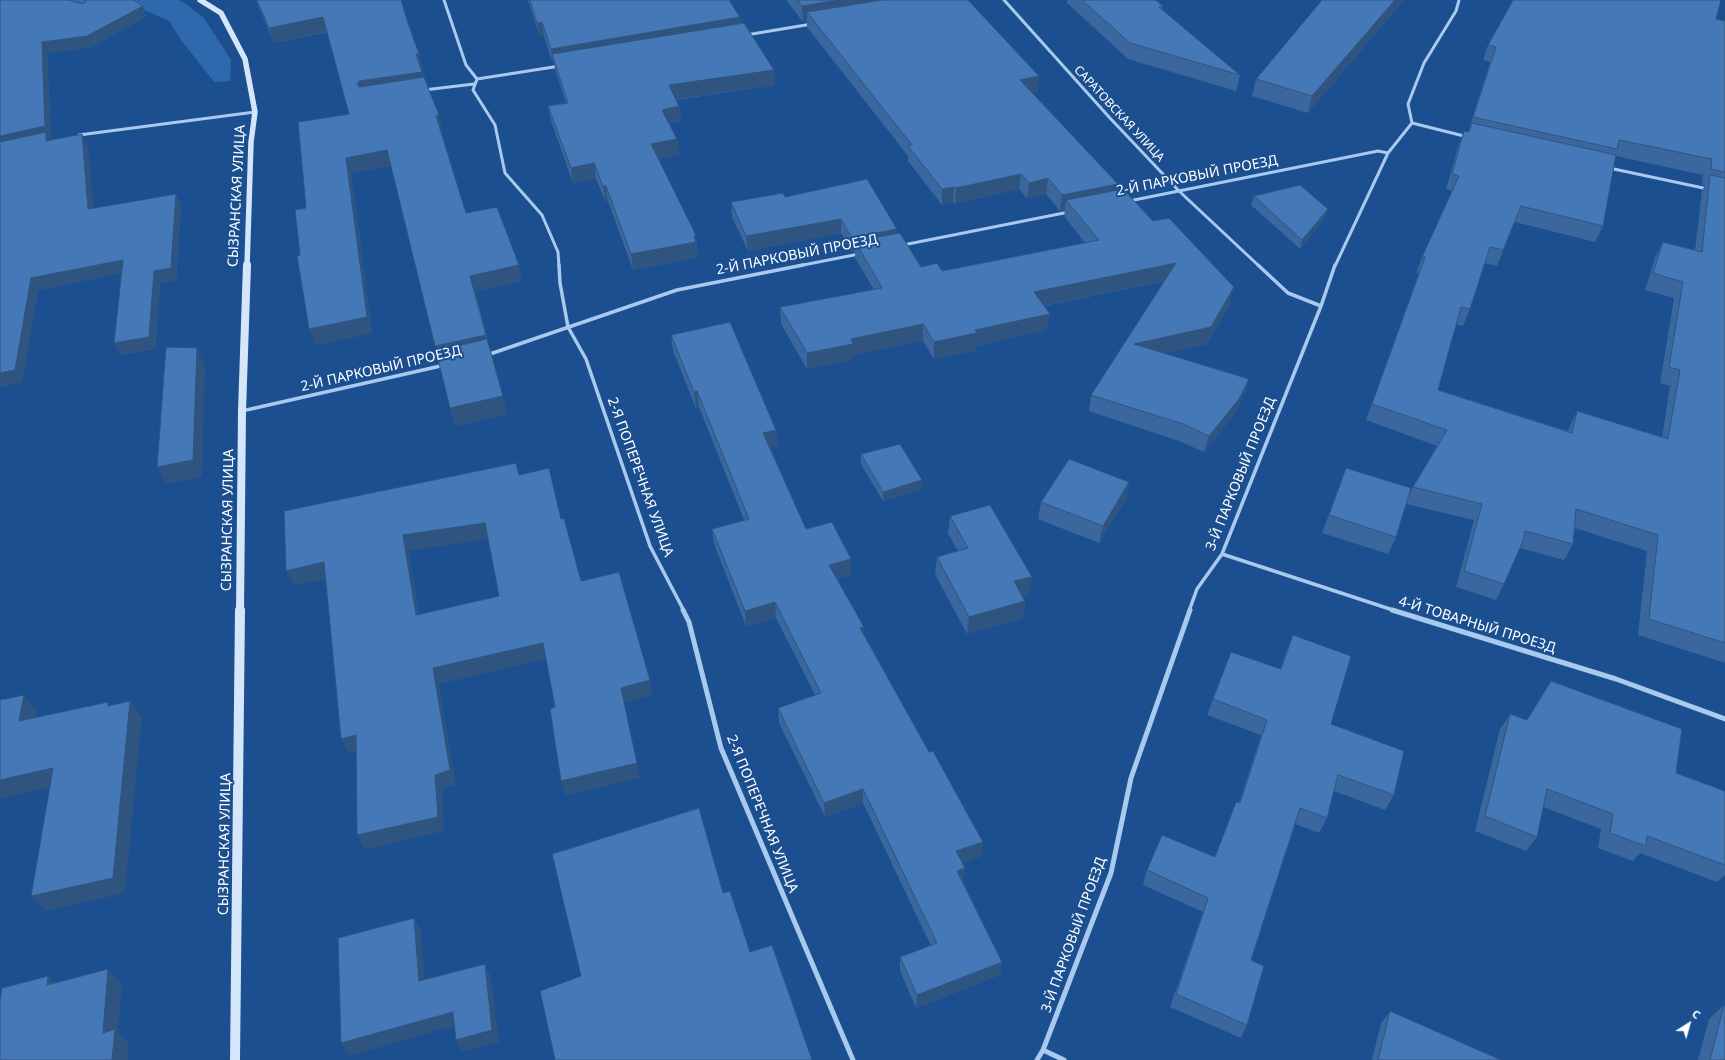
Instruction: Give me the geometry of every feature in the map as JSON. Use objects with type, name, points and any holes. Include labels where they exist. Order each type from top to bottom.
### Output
[{"type":"street","name":"СЫЗРАНСКАЯ УЛИЦА","points":[[200,0],[221,13],[245,59],[255,112],[251,142],[242,411],[235,1060]]},
{"type":"street","points":[[444,0],[466,65],[477,79]]},
{"type":"street","name":"САРАТОВСКАЯ УЛИЦА","points":[[1004,0],[1109,118],[1179,191],[1288,292],[1321,306]]},
{"type":"street","points":[[1459,0],[1456,11],[1424,63],[1408,104],[1412,123],[1475,138]]},
{"type":"street","points":[[738,36],[816,24]]},
{"type":"street","points":[[418,91],[474,84],[477,79],[568,64]]},
{"type":"street","name":"2-Я ПОПЕРЕЧНАЯ УЛИЦА","points":[[474,84],[473,90],[494,124],[505,173],[542,215],[558,252],[560,283],[568,327],[586,359],[650,546],[689,622],[721,748],[853,1060]]},
{"type":"street","points":[[72,136],[255,112]]},
{"type":"street","name":"3-Й ПАРКОВЫЙ ПРОЕЗД","points":[[1037,1060],[1043,1050],[1111,874],[1130,778],[1197,590],[1222,554],[1321,306],[1338,257],[1388,153],[1412,123]]},
{"type":"street","name":"2-Й ПАРКОВЫЙ ПРОЕЗД","points":[[1127,201],[1378,151],[1388,153]]},
{"type":"street","points":[[1608,168],[1709,190]]},
{"type":"street","points":[[902,246],[1072,212]]},
{"type":"street","name":"2-Й ПАРКОВЫЙ ПРОЕЗД","points":[[484,356],[677,290],[863,253]]},
{"type":"street","name":"2-Й ПАРКОВЫЙ ПРОЕЗД","points":[[242,411],[453,363]]},
{"type":"street","name":"4-Й ТОВАРНЫЙ ПРОЕЗД","points":[[1222,554],[1449,630],[1616,679],[1725,720]]},
{"type":"street","points":[[1043,1050],[1064,1060]]},
{"type":"shaded area","points":[[122,0],[178,0],[186,4],[204,18],[231,60],[230,81],[214,82],[181,40],[169,21]]},
{"type":"building","points":[[0,0],[69,0],[83,4],[86,2],[85,0],[133,0],[143,6],[87,36],[42,42],[45,126],[0,136]]},
{"type":"building","points":[[257,0],[401,0],[419,54],[416,54],[422,72],[359,81],[357,85],[360,87],[424,77],[439,115],[436,116],[466,213],[497,207],[519,265],[470,276],[486,335],[435,346],[387,150],[346,158],[367,317],[309,329],[297,256],[300,255],[295,210],[306,208],[298,122],[349,114],[323,17],[269,28]]},
{"type":"building","points":[[530,0],[729,0],[740,17],[551,49],[542,22],[537,23]]},
{"type":"building","points":[[798,0],[838,0],[802,6]]},
{"type":"building","points":[[882,0],[968,0],[1039,76],[1020,80],[1118,184],[1062,195],[1048,178],[1029,183],[1021,174],[956,188],[942,189],[908,146],[912,145],[807,12]]},
{"type":"building","points":[[1082,0],[1156,0],[1163,6],[1159,7],[1240,75],[1130,43]]},
{"type":"building","points":[[1322,0],[1395,0],[1312,96],[1256,79]]},
{"type":"building","points":[[1513,0],[1721,0],[1716,19],[1725,21],[1725,172],[1711,169],[1712,159],[1619,140],[1617,149],[1473,117],[1496,47],[1488,45]]},
{"type":"building","points":[[744,23],[774,70],[669,85],[679,106],[662,110],[677,139],[651,144],[696,235],[694,236],[696,242],[631,254],[606,186],[603,186],[594,163],[571,168],[548,106],[568,103],[552,54]]},
{"type":"building","points":[[1472,123],[1616,155],[1603,226],[1521,206],[1503,250],[1490,247],[1470,309],[1461,307],[1438,390],[1572,433],[1577,411],[1668,439],[1680,370],[1669,367],[1683,282],[1653,273],[1663,242],[1702,252],[1710,175],[1725,178],[1725,643],[1649,619],[1658,535],[1576,509],[1573,544],[1525,531],[1523,541],[1504,584],[1464,571],[1482,504],[1413,487],[1447,430],[1372,404],[1425,257],[1422,257],[1459,176],[1452,174],[1464,131],[1469,132]]},
{"type":"building","points":[[46,132],[46,141],[82,134],[88,209],[176,194],[171,268],[154,271],[149,337],[114,343],[123,260],[31,278],[15,370],[0,373],[0,142]]},
{"type":"building","points":[[867,179],[897,229],[852,238],[841,219],[746,236],[731,202],[783,193],[785,197]]},
{"type":"building","points":[[1300,185],[1328,209],[1302,240],[1254,196]]},
{"type":"building","points":[[1123,189],[1153,221],[1169,218],[1234,287],[1211,327],[1134,344],[1249,379],[1239,399],[1209,436],[1183,424],[1091,395],[1176,263],[1034,292],[1050,314],[975,330],[977,333],[934,342],[923,324],[851,339],[853,344],[807,353],[780,307],[882,288],[855,241],[900,233],[921,267],[937,263],[942,271],[1099,240],[1066,200]]},
{"type":"building","points":[[730,322],[776,430],[763,433],[806,529],[832,522],[851,559],[829,565],[864,627],[860,628],[929,752],[933,751],[983,842],[956,851],[965,868],[957,871],[1002,962],[917,995],[900,957],[937,943],[863,789],[824,803],[778,708],[821,693],[775,602],[745,611],[712,529],[749,519],[697,391],[694,392],[671,335]]},
{"type":"building","points":[[487,339],[503,396],[450,408],[436,351]]},
{"type":"building","points":[[166,347],[197,348],[193,460],[157,467]]},
{"type":"building","points":[[900,444],[922,480],[883,492],[861,454]]},
{"type":"building","points":[[1069,459],[1129,482],[1103,526],[1041,502]]},
{"type":"building","points":[[516,463],[519,475],[549,468],[561,519],[564,518],[581,581],[619,572],[650,680],[621,688],[637,763],[561,781],[550,709],[555,707],[543,643],[433,668],[450,770],[435,775],[438,817],[357,835],[356,735],[341,739],[324,562],[286,571],[284,511]],"holes":[[[485,523],[499,596],[416,615],[403,535]]]},
{"type":"building","points":[[1346,468],[1411,488],[1396,537],[1329,515]]},
{"type":"building","points":[[990,505],[1032,577],[1014,581],[1025,601],[969,617],[937,557],[968,548],[950,516]]},
{"type":"building","points":[[1293,635],[1351,656],[1331,724],[1404,751],[1394,795],[1338,775],[1327,818],[1300,808],[1251,960],[1264,966],[1247,1025],[1176,994],[1208,898],[1147,870],[1162,835],[1215,857],[1236,802],[1240,803],[1267,720],[1213,699],[1231,652],[1281,669]]},
{"type":"building","points":[[1551,681],[1682,729],[1676,773],[1725,791],[1725,865],[1647,836],[1646,846],[1610,833],[1613,814],[1547,789],[1537,837],[1485,816],[1510,714],[1527,720]]},
{"type":"building","points":[[24,695],[19,721],[108,702],[108,706],[130,701],[113,878],[31,896],[53,768],[0,780],[0,700]]},
{"type":"building","points":[[699,808],[723,893],[730,891],[750,952],[772,945],[812,1060],[555,1060],[540,991],[581,976],[552,854]]},
{"type":"building","points":[[414,918],[419,981],[485,964],[492,1030],[456,1040],[453,1012],[341,1043],[338,938]]},
{"type":"building","points":[[108,969],[103,1033],[115,1029],[112,1060],[0,1060],[0,1001],[2,988],[48,976],[47,985]]},
{"type":"building","points":[[1724,1005],[1725,1060],[1710,1060]]},
{"type":"building","points":[[1390,1011],[1501,1060],[1378,1060]]}]
